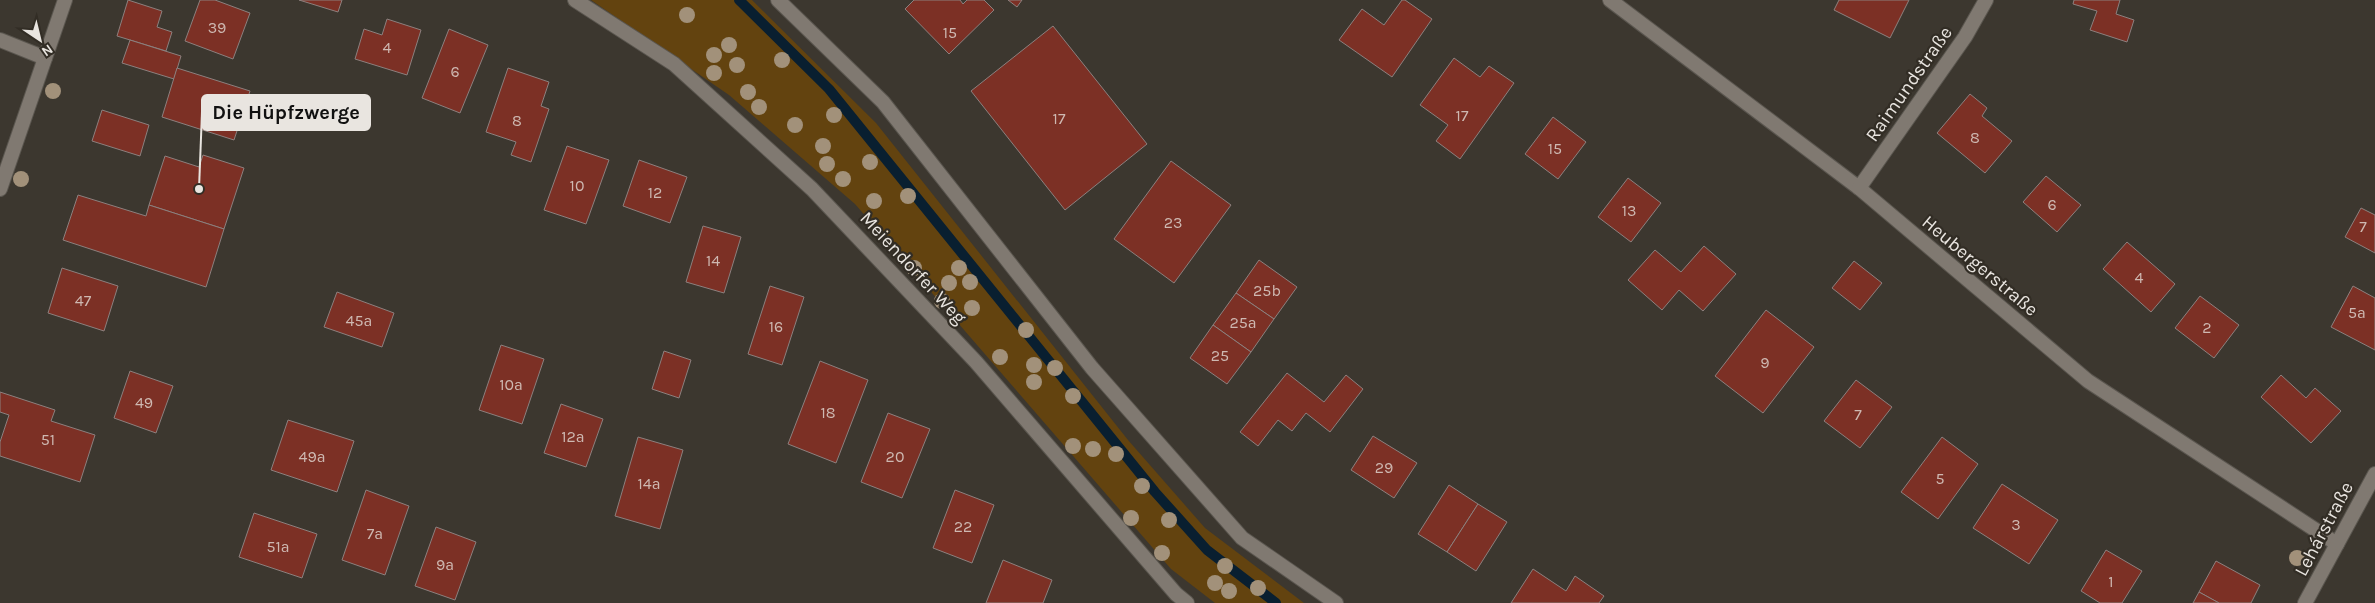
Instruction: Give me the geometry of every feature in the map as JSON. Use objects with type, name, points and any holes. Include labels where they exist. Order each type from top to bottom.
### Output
[{"type":"street","points":[[0,189],[64,0]]},
{"type":"street","name":"Meiendorfer Weg","points":[[574,0],[674,64],[812,188],[976,362],[1176,594],[1187,603]]},
{"type":"street","points":[[778,0],[883,102],[1092,368],[1242,538],[1336,603]]},
{"type":"street","name":"Heubergerstraße","points":[[1610,0],[1860,188],[2088,381],[2337,544]]},
{"type":"street","name":"Raimundstraße","points":[[1860,188],[1965,37],[1986,0]]},
{"type":"street","points":[[0,40],[45,58]]},
{"type":"street","name":"Lehárstraße","points":[[2305,603],[2375,474]]},
{"type":"shaded area","points":[[591,0],[752,0],[876,123],[1128,440],[1205,528],[1304,603],[1215,603],[1171,569],[855,204],[729,95]]},
{"type":"building","points":[[128,0],[162,11],[157,27],[172,32],[166,51],[117,36]]},
{"type":"building","points":[[200,0],[215,0],[250,13],[233,59],[185,41]]},
{"type":"building","points":[[299,0],[342,0],[338,12]]},
{"type":"building","points":[[914,0],[960,0],[963,4],[967,0],[984,0],[994,10],[949,54],[905,9]]},
{"type":"building","points":[[1008,0],[1022,0],[1017,7]]},
{"type":"building","points":[[1402,0],[1405,0],[1432,19],[1392,77],[1339,40],[1362,9],[1384,25]]},
{"type":"building","points":[[1839,0],[1909,0],[1890,38],[1834,10]]},
{"type":"building","points":[[2074,0],[2120,0],[2116,14],[2134,20],[2127,42],[2090,30],[2097,11],[2073,4]]},
{"type":"building","points":[[387,19],[421,30],[407,75],[355,59],[364,29],[382,35]]},
{"type":"building","points":[[1053,26],[1147,144],[1065,210],[971,91]]},
{"type":"building","points":[[449,29],[488,45],[460,113],[422,98]]},
{"type":"building","points":[[130,40],[181,56],[174,79],[122,63]]},
{"type":"building","points":[[1454,58],[1480,77],[1489,66],[1514,83],[1460,159],[1436,141],[1448,125],[1420,105]]},
{"type":"building","points":[[177,68],[250,91],[234,140],[162,117]]},
{"type":"building","points":[[508,68],[549,82],[541,106],[549,109],[531,162],[511,155],[516,142],[486,132]]},
{"type":"building","points":[[1970,94],[1987,108],[1982,116],[2012,141],[1985,173],[1937,133]]},
{"type":"building","points":[[102,110],[149,125],[140,156],[92,141]]},
{"type":"building","points":[[1553,117],[1586,142],[1558,179],[1525,154]]},
{"type":"building","points":[[567,146],[609,160],[586,224],[544,210]]},
{"type":"building","points":[[203,155],[244,168],[224,229],[149,205],[165,156],[199,167]]},
{"type":"building","points":[[639,160],[687,177],[670,223],[623,206]]},
{"type":"building","points":[[1171,161],[1231,205],[1174,283],[1114,239]]},
{"type":"building","points":[[2046,176],[2081,205],[2057,232],[2023,202]]},
{"type":"building","points":[[1628,178],[1661,203],[1631,242],[1598,217]]},
{"type":"building","points":[[78,195],[146,216],[149,205],[224,229],[206,287],[63,240]]},
{"type":"building","points":[[2361,208],[2375,215],[2375,253],[2345,237]]},
{"type":"building","points":[[703,226],[741,237],[724,293],[686,282]]},
{"type":"building","points":[[2127,242],[2175,284],[2151,312],[2103,269]]},
{"type":"building","points":[[1704,246],[1736,274],[1703,311],[1679,290],[1662,310],[1628,280],[1655,250],[1681,272]]},
{"type":"building","points":[[1259,260],[1297,287],[1274,319],[1236,293]]},
{"type":"building","points":[[1854,261],[1882,283],[1860,310],[1832,288]]},
{"type":"building","points":[[62,268],[118,286],[104,331],[48,313]]},
{"type":"building","points":[[770,286],[804,297],[782,365],[748,354]]},
{"type":"building","points":[[2353,286],[2375,298],[2375,350],[2331,327]]},
{"type":"building","points":[[337,292],[394,313],[382,347],[324,327]]},
{"type":"building","points":[[1236,293],[1274,319],[1251,352],[1213,325]]},
{"type":"building","points":[[2200,296],[2239,325],[2214,358],[2175,328]]},
{"type":"building","points":[[1766,310],[1814,347],[1763,413],[1715,376]]},
{"type":"building","points":[[1213,325],[1251,352],[1227,384],[1190,358]]},
{"type":"building","points":[[501,345],[544,359],[522,424],[479,410]]},
{"type":"building","points":[[664,351],[691,360],[679,398],[652,389]]},
{"type":"building","points":[[820,361],[868,380],[836,463],[788,444]]},
{"type":"building","points":[[130,371],[173,386],[156,433],[114,418]]},
{"type":"building","points":[[1287,373],[1324,402],[1346,375],[1363,389],[1330,432],[1306,413],[1292,431],[1278,420],[1258,446],[1240,432]]},
{"type":"building","points":[[2281,375],[2306,398],[2315,388],[2341,411],[2311,443],[2261,397]]},
{"type":"building","points":[[1856,380],[1892,407],[1860,448],[1824,421]]},
{"type":"building","points":[[0,392],[55,410],[51,421],[95,435],[80,482],[0,456],[0,442],[9,415],[0,412]]},
{"type":"building","points":[[561,404],[603,419],[586,467],[544,453]]},
{"type":"building","points":[[888,413],[930,429],[902,498],[861,482]]},
{"type":"building","points":[[288,420],[354,441],[337,492],[271,470]]},
{"type":"building","points":[[1373,436],[1417,463],[1394,498],[1351,470]]},
{"type":"building","points":[[638,437],[683,450],[660,529],[615,516]]},
{"type":"building","points":[[1942,437],[1978,464],[1938,519],[1901,492]]},
{"type":"building","points":[[2002,484],[2058,520],[2029,564],[1973,528]]},
{"type":"building","points":[[1449,485],[1478,504],[1447,552],[1418,534]]},
{"type":"building","points":[[366,490],[409,506],[385,575],[342,560]]},
{"type":"building","points":[[955,490],[994,505],[972,563],[933,548]]},
{"type":"building","points":[[1478,504],[1507,522],[1476,571],[1447,552]]},
{"type":"building","points":[[254,513],[317,534],[302,578],[239,557]]},
{"type":"building","points":[[436,527],[476,542],[455,600],[415,586]]},
{"type":"building","points":[[2106,550],[2142,571],[2122,603],[2100,603],[2081,591]]},
{"type":"building","points":[[1003,560],[1052,580],[1043,603],[986,603]]},
{"type":"building","points":[[2216,561],[2260,585],[2251,603],[2219,603],[2199,592]]},
{"type":"building","points":[[1533,569],[1566,591],[1575,576],[1604,596],[1599,603],[1511,603]]},
{"type":"building","points":[[2199,592],[2219,603],[2193,603]]},
{"type":"waterway","points":[[739,0],[829,89],[1155,492],[1207,550],[1276,603]]},
{"type":"place","name":"Die Hüpfzwerge","points":[[199,189]]}]
